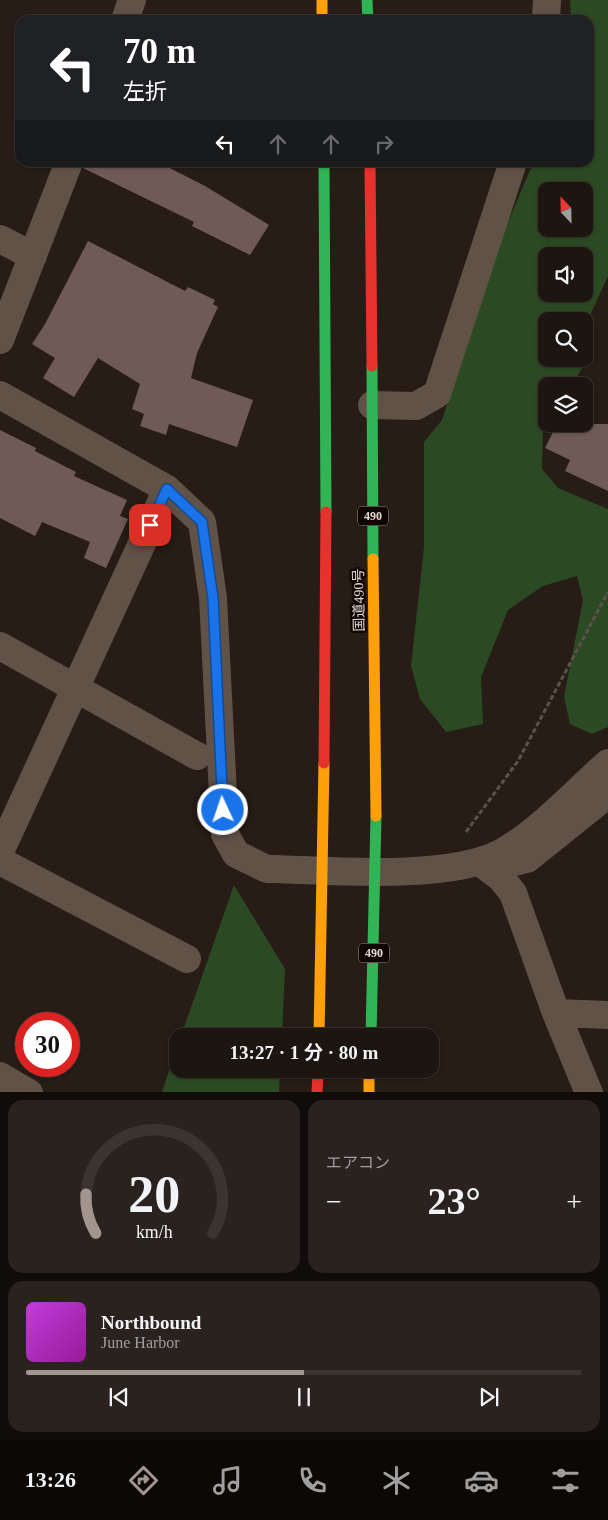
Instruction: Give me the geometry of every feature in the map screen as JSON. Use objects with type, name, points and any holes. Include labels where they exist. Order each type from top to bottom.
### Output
[{"type":"highway","points":[[322,0],[322,15]]},
{"type":"highway","points":[[367,0],[368,15]]},
{"type":"highway","points":[[319,1028],[323,870],[326,378],[324,167]]},
{"type":"highway","name":"国道490号","points":[[370,167],[376,870],[371,1028]]},
{"type":"highway","points":[[317,1092],[318,1078]]},
{"type":"highway","points":[[369,1078],[369,1092]]},
{"type":"street","points":[[127,15],[132,0]]},
{"type":"street","points":[[546,15],[547,0]]},
{"type":"street","points":[[0,340],[67,167]]},
{"type":"street","points":[[372,405],[416,406],[437,394],[511,167]]},
{"type":"street","points":[[0,239],[33,256]]},
{"type":"street","points":[[0,395],[167,489],[202,522],[213,598],[225,834],[236,854],[267,869],[431,870],[480,862],[502,865],[527,860],[608,794]]},
{"type":"street","points":[[0,852],[167,489]]},
{"type":"street","points":[[0,646],[197,756]]},
{"type":"street","points":[[480,862],[521,840],[608,763]]},
{"type":"street","points":[[0,861],[187,959]]},
{"type":"street","points":[[480,862],[501,878],[513,893],[556,1013],[588,1092]]},
{"type":"street","points":[[556,1013],[608,1015]]},
{"type":"street","points":[[0,1076],[29,1092]]},
{"type":"path","points":[[466,833],[483,813],[518,761],[608,592]]},
{"type":"green space","points":[[570,0],[608,0],[608,276],[592,312],[538,312],[538,367],[583,367],[577,377],[538,377],[538,432],[543,432],[542,469],[558,488],[608,509],[608,727],[592,734],[570,724],[564,697],[583,600],[577,576],[543,586],[508,610],[481,677],[483,724],[446,732],[420,699],[411,666],[424,547],[424,442],[442,420],[497,248],[531,167],[594,167],[594,15],[571,15]]},
{"type":"green space","points":[[234,885],[285,969],[282,1028],[184,1028]]},
{"type":"green space","points":[[169,1071],[169,1078],[280,1078],[279,1092],[162,1092]]},
{"type":"building","points":[[168,167],[205,186],[269,225],[250,255],[192,226],[194,222],[83,168]]},
{"type":"building","points":[[88,241],[185,291],[188,287],[215,300],[213,304],[218,307],[197,353],[191,378],[253,400],[237,447],[169,424],[166,435],[140,426],[144,414],[132,409],[140,384],[98,358],[74,397],[43,378],[55,358],[32,344],[45,324]]},
{"type":"building","points":[[593,424],[608,424],[608,491],[565,471],[570,460],[545,448],[553,432],[593,432]]},
{"type":"building","points":[[0,430],[36,448],[35,451],[76,472],[74,476],[127,500],[120,516],[128,519],[106,568],[84,558],[90,542],[42,522],[35,536],[0,518]]},
{"type":"traffic: fast","points":[[367,0],[368,15]]},
{"type":"traffic: fast","points":[[324,167],[326,512]]},
{"type":"traffic: fast","points":[[372,366],[373,559]]},
{"type":"traffic: fast","points":[[371,1028],[376,816]]},
{"type":"traffic: slow","points":[[322,0],[322,15]]},
{"type":"traffic: slow","points":[[373,559],[376,816]]},
{"type":"traffic: slow","points":[[319,1028],[324,763]]},
{"type":"traffic: slow","points":[[369,1078],[369,1092]]},
{"type":"traffic: jam","points":[[370,167],[372,366]]},
{"type":"traffic: jam","points":[[324,763],[326,512]]},
{"type":"traffic: jam","points":[[317,1092],[318,1078]]},
{"type":"route","points":[[150,525],[167,489],[202,522],[213,598],[223,810]]}]
